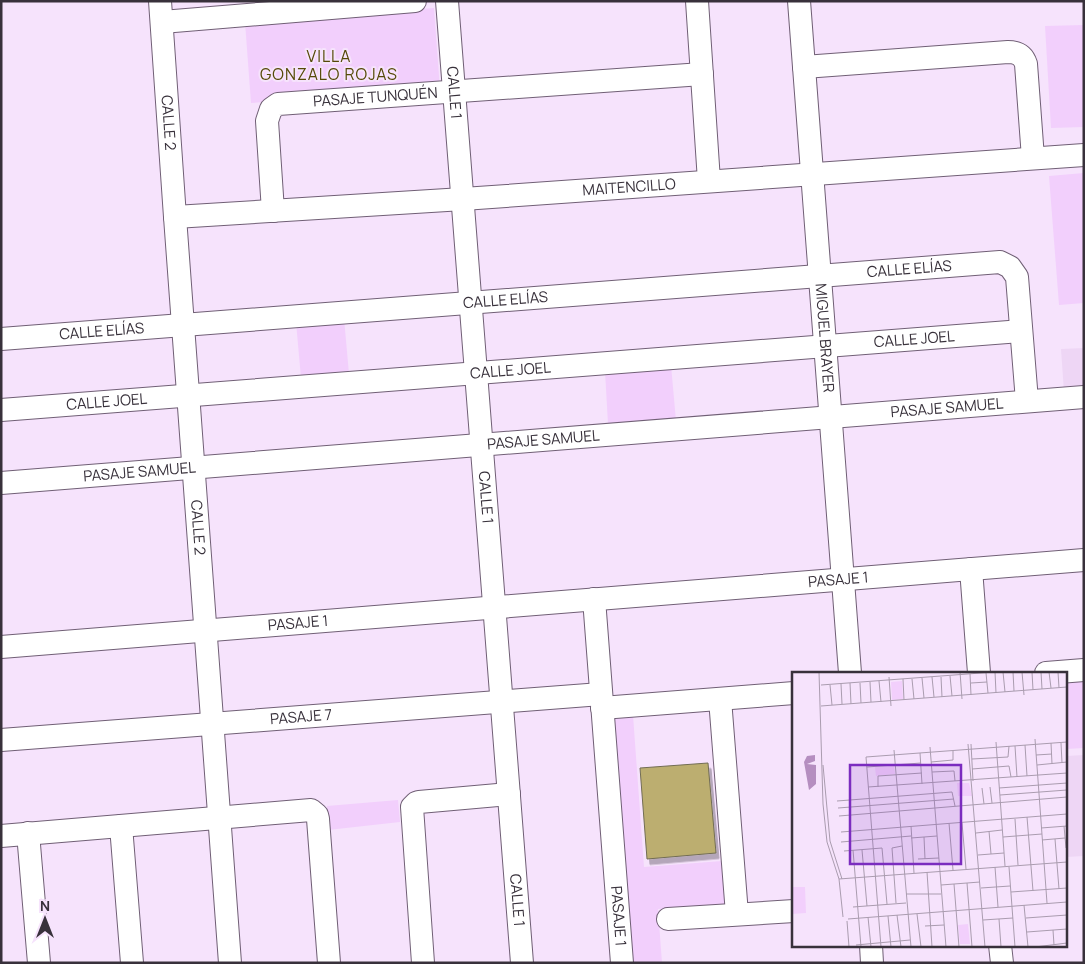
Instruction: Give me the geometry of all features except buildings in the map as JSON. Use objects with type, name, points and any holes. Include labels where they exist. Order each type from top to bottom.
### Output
[{"type":"street","points":[[161,12],[415,1]]},
{"type":"street","name":"CALLE 1","points":[[447,1],[522,963]]},
{"type":"street","points":[[697,1],[709,181]]},
{"type":"street","name":"MIGUEL BRAYER","points":[[799,1],[850,672]]},
{"type":"street","name":"CALLE 2","points":[[161,12],[174,217],[230,963]]},
{"type":"street","points":[[804,66],[1008,52],[1021,56],[1027,69],[1033,158]]},
{"type":"street","name":"PASAJE TUNQUÉN","points":[[274,210],[268,121],[269,113],[274,106],[702,74]]},
{"type":"street","name":"MAITENCILLO","points":[[174,217],[463,199],[1084,154]]},
{"type":"street","name":"CALLE ELÍAS","points":[[1,339],[994,262],[1000,262],[1010,267],[1017,277],[1021,331]]},
{"type":"street","points":[[1021,331],[1027,401]]},
{"type":"street","name":"CALLE JOEL","points":[[1,410],[1021,331]]},
{"type":"street","name":"PASAJE SAMUEL","points":[[1,483],[1084,397]]},
{"type":"street","name":"PASAJE 1","points":[[1,647],[1084,560]]},
{"type":"street","points":[[971,569],[979,672]]},
{"type":"street","name":"PASAJE 1","points":[[594,599],[622,963]]},
{"type":"street","points":[[1059,672],[1084,670]]},
{"type":"street","name":"PASAJE 7","points":[[1,740],[502,701],[720,699],[792,693]]},
{"type":"street","points":[[720,699],[737,914]]},
{"type":"street","points":[[424,963],[412,811],[414,805],[420,802],[509,794]]},
{"type":"street","points":[[1,836],[307,810],[314,812],[318,819],[329,963]]},
{"type":"street","points":[[121,826],[132,963]]},
{"type":"street","points":[[28,834],[38,963]]},
{"type":"street","points":[[668,919],[792,911]]},
{"type":"street","points":[[871,946],[872,963]]},
{"type":"street","points":[[1000,946],[1002,963]]},
{"type":"shaded area","points":[[434,8],[440,89],[251,103],[245,22]]},
{"type":"shaded area","points":[[1084,25],[1084,127],[1051,128],[1045,26]]},
{"type":"shaded area","points":[[1084,173],[1084,303],[1059,305],[1049,176]]},
{"type":"shaded area","points":[[344,318],[349,374],[301,378],[296,322]]},
{"type":"shaded area","points":[[1084,348],[1084,391],[1064,392],[1061,349]]},
{"type":"shaded area","points":[[671,365],[676,421],[608,424],[605,371]]},
{"type":"shaded area","points":[[1084,678],[1084,748],[1068,749],[1068,680]]},
{"type":"shaded area","points":[[633,715],[644,867],[722,861],[726,904],[658,909],[662,963],[630,963],[610,716]]},
{"type":"shaded area","points":[[1084,755],[1084,856],[1068,857],[1068,756]]},
{"type":"shaded area","points":[[398,800],[400,822],[328,830],[327,806]]},
{"type":"district","name":"VILLA GONZALO ROJAS","points":[[329,65]]}]
